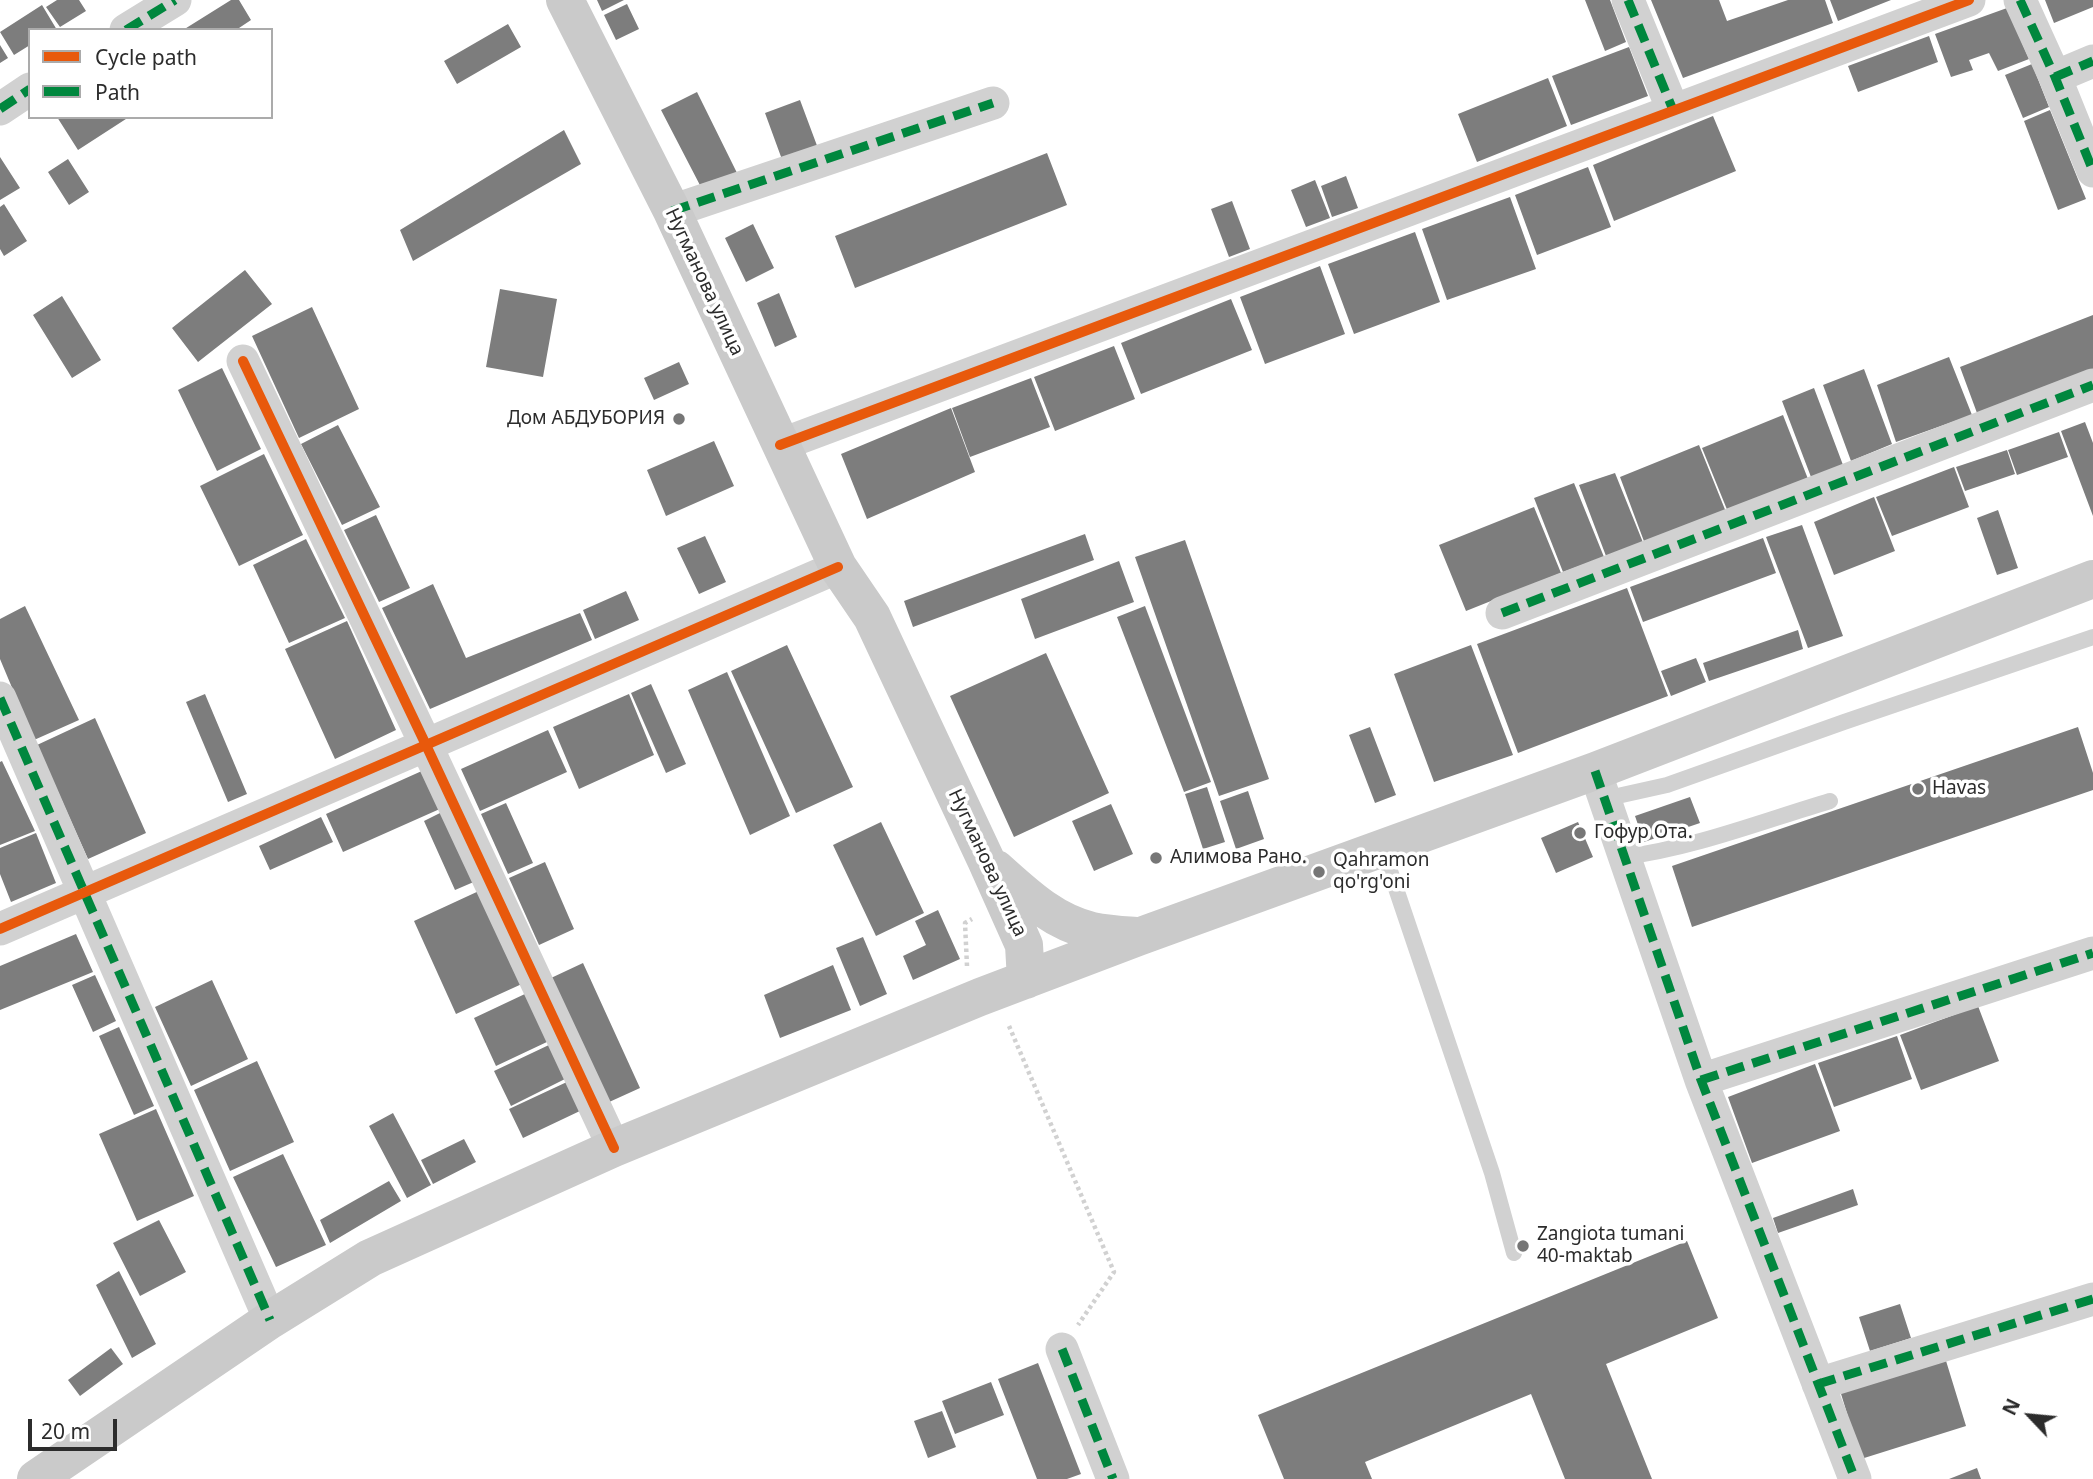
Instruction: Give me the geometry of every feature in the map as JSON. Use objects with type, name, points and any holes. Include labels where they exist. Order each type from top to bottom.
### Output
[{"type":"main road","name":"Нугманова улица","points":[[565,0],[672,211],[838,567],[872,617],[1024,945],[1026,980]]},
{"type":"main road","name":"Нугманова улица","points":[[838,567],[850,629],[1004,955],[1026,980]]},
{"type":"main road","points":[[36,1479],[270,1320],[370,1258],[614,1148],[980,997],[1138,937],[1383,850],[1600,785],[2093,579]]},
{"type":"main road","points":[[986,860],[1024,895],[1065,922],[1091,931],[1138,937]]},
{"type":"street","points":[[129,28],[174,0]]},
{"type":"street","points":[[1628,0],[1673,110]]},
{"type":"street","points":[[780,445],[1969,0]]},
{"type":"street","points":[[2020,0],[2056,76],[2093,171]]},
{"type":"street","points":[[2056,76],[2093,61]]},
{"type":"street","points":[[0,109],[28,90]]},
{"type":"street","points":[[672,211],[993,103]]},
{"type":"street","points":[[243,361],[614,1148]]},
{"type":"street","points":[[1502,613],[2093,384]]},
{"type":"street","points":[[0,929],[838,567]]},
{"type":"street","points":[[0,698],[270,1320]]},
{"type":"street","points":[[1600,785],[1701,1080],[1855,1479]]},
{"type":"street","points":[[1701,1080],[2093,953]]},
{"type":"street","points":[[1818,1384],[2093,1299]]},
{"type":"street","points":[[1062,1349],[1113,1479]]},
{"type":"lane","points":[[1600,785],[1667,785],[2093,637]]},
{"type":"lane","points":[[1624,857],[1683,845],[1830,801]]},
{"type":"lane","points":[[1383,850],[1492,1173],[1514,1253]]},
{"type":"path","points":[[970,973],[967,965],[965,923],[972,919]]},
{"type":"path","points":[[1009,1026],[1114,1272],[1062,1349]]},
{"type":"building","points":[[57,0],[79,0],[86,11],[60,27],[46,7]]},
{"type":"building","points":[[231,0],[239,0],[251,20],[239,28],[186,28]]},
{"type":"building","points":[[597,0],[624,0],[602,11]]},
{"type":"building","points":[[1585,0],[1610,0],[1626,42],[1605,51]]},
{"type":"building","points":[[1651,0],[1719,0],[1727,21],[1788,0],[1825,0],[1833,23],[1683,78]]},
{"type":"building","points":[[1830,0],[1891,0],[1838,21]]},
{"type":"building","points":[[2045,0],[2093,0],[2093,7],[2054,23]]},
{"type":"building","points":[[627,4],[639,29],[616,40],[604,15]]},
{"type":"building","points":[[42,5],[56,28],[28,28],[28,46],[14,55],[0,32]]},
{"type":"building","points":[[2007,8],[2029,59],[1998,71],[1989,53],[1969,60],[1973,70],[1951,77],[1935,34]]},
{"type":"building","points":[[508,24],[521,47],[457,84],[444,61]]},
{"type":"building","points":[[1929,36],[1938,62],[1858,92],[1848,66]]},
{"type":"building","points":[[0,45],[8,58],[0,63]]},
{"type":"building","points":[[1629,47],[1648,96],[1571,125],[1552,76]]},
{"type":"building","points":[[2032,64],[2049,107],[2023,118],[2005,75]]},
{"type":"building","points":[[1548,78],[1567,126],[1477,162],[1458,114]]},
{"type":"building","points":[[697,92],[739,177],[703,191],[661,110]]},
{"type":"building","points":[[800,100],[819,151],[784,165],[765,113]]},
{"type":"building","points":[[2050,110],[2086,199],[2058,210],[2024,121]]},
{"type":"building","points":[[1713,116],[1736,171],[1614,221],[1593,165]]},
{"type":"building","points":[[58,119],[126,119],[78,150]]},
{"type":"building","points":[[564,130],[581,164],[413,261],[400,230]]},
{"type":"building","points":[[1047,153],[1067,205],[855,288],[835,236]]},
{"type":"building","points":[[0,157],[20,188],[0,200]]},
{"type":"building","points":[[68,159],[89,192],[69,205],[48,172]]},
{"type":"building","points":[[1588,167],[1611,227],[1537,255],[1515,195]]},
{"type":"building","points":[[1346,176],[1358,208],[1332,217],[1321,186]]},
{"type":"building","points":[[1315,180],[1330,218],[1306,227],[1291,190]]},
{"type":"building","points":[[1510,197],[1536,269],[1447,300],[1422,229]]},
{"type":"building","points":[[1232,201],[1250,249],[1229,257],[1211,209]]},
{"type":"building","points":[[4,204],[27,241],[4,256],[0,249],[0,207]]},
{"type":"building","points":[[753,224],[774,268],[746,282],[725,238]]},
{"type":"building","points":[[1415,232],[1440,302],[1354,334],[1328,264]]},
{"type":"building","points":[[1320,266],[1345,334],[1265,364],[1240,297]]},
{"type":"building","points":[[245,270],[272,304],[198,362],[172,328]]},
{"type":"building","points":[[500,289],[557,299],[543,377],[486,367]]},
{"type":"building","points":[[779,293],[797,337],[775,347],[757,303]]},
{"type":"building","points":[[62,296],[101,360],[72,378],[33,315]]},
{"type":"building","points":[[1231,299],[1252,350],[1141,394],[1121,343]]},
{"type":"building","points":[[312,307],[359,409],[299,438],[252,336]]},
{"type":"building","points":[[2093,315],[2093,369],[1977,413],[1960,367]]},
{"type":"building","points":[[1114,346],[1135,399],[1055,431],[1034,377]]},
{"type":"building","points":[[1949,357],[1972,415],[1896,442],[1877,385]]},
{"type":"building","points":[[679,362],[689,384],[654,400],[644,378]]},
{"type":"building","points":[[222,368],[261,449],[217,471],[178,390]]},
{"type":"building","points":[[1864,369],[1892,444],[1851,461],[1823,385]]},
{"type":"building","points":[[1031,378],[1050,427],[970,457],[952,408]]},
{"type":"building","points":[[1814,388],[1843,465],[1811,477],[1782,401]]},
{"type":"building","points":[[951,408],[975,472],[867,519],[841,454]]},
{"type":"building","points":[[1783,415],[1808,479],[1728,512],[1702,448]]},
{"type":"building","points":[[2085,422],[2093,443],[2093,516],[2061,431]]},
{"type":"building","points":[[338,425],[380,507],[342,525],[301,444]]},
{"type":"building","points":[[2059,432],[2068,457],[2017,475],[2008,450]]},
{"type":"building","points":[[714,441],[734,486],[666,516],[647,470]]},
{"type":"building","points":[[1699,445],[1726,512],[1645,544],[1620,477]]},
{"type":"building","points":[[2007,450],[2015,474],[1965,491],[1956,467]]},
{"type":"building","points":[[264,454],[303,535],[239,566],[200,486]]},
{"type":"building","points":[[1954,467],[1969,507],[1892,536],[1876,497]]},
{"type":"building","points":[[1615,473],[1644,545],[1606,556],[1579,485]]},
{"type":"building","points":[[1574,483],[1604,557],[1563,572],[1534,498]]},
{"type":"building","points":[[1874,497],[1895,551],[1834,575],[1814,522]]},
{"type":"building","points":[[1534,507],[1561,573],[1466,611],[1439,545]]},
{"type":"building","points":[[1998,510],[2018,568],[1997,575],[1977,518]]},
{"type":"building","points":[[376,515],[410,588],[379,602],[344,530]]},
{"type":"building","points":[[1802,525],[1843,636],[1808,648],[1766,537]]},
{"type":"building","points":[[1085,534],[1094,560],[913,627],[904,601]]},
{"type":"building","points":[[705,536],[726,582],[699,594],[677,548]]},
{"type":"building","points":[[1763,538],[1776,573],[1643,622],[1630,587]]},
{"type":"building","points":[[306,539],[345,618],[289,643],[253,565]]},
{"type":"building","points":[[1185,540],[1269,779],[1219,796],[1135,557]]},
{"type":"building","points":[[1119,561],[1134,602],[1035,639],[1021,599]]},
{"type":"building","points":[[433,584],[466,658],[580,613],[592,640],[430,709],[382,608]]},
{"type":"building","points":[[1627,588],[1668,696],[1518,753],[1477,644]]},
{"type":"building","points":[[626,591],[639,620],[595,639],[583,610]]},
{"type":"building","points":[[25,606],[79,720],[34,740],[0,659],[0,619]]},
{"type":"building","points":[[1145,606],[1211,782],[1184,792],[1117,617]]},
{"type":"building","points":[[347,621],[396,730],[335,759],[285,649]]},
{"type":"building","points":[[1798,630],[1803,649],[1709,681],[1703,663]]},
{"type":"building","points":[[787,645],[853,787],[796,813],[731,671]]},
{"type":"building","points":[[1471,645],[1513,755],[1434,782],[1394,674]]},
{"type":"building","points":[[1046,653],[1109,793],[1014,837],[950,696]]},
{"type":"building","points":[[1696,658],[1706,682],[1671,696],[1661,671]]},
{"type":"building","points":[[727,672],[790,816],[750,835],[688,690]]},
{"type":"building","points":[[651,684],[686,764],[666,773],[631,693]]},
{"type":"building","points":[[205,694],[247,794],[228,802],[186,702]]},
{"type":"building","points":[[629,694],[654,755],[579,789],[553,727]]},
{"type":"building","points":[[95,718],[146,833],[88,859],[37,745]]},
{"type":"building","points":[[1370,727],[1396,795],[1375,803],[1349,735]]},
{"type":"building","points":[[2078,727],[2093,773],[2093,790],[1692,927],[1672,866]]},
{"type":"building","points":[[548,730],[567,772],[480,811],[461,769]]},
{"type":"building","points":[[2,761],[35,831],[0,845],[0,762]]},
{"type":"building","points":[[424,770],[442,808],[343,852],[326,814]]},
{"type":"building","points":[[1207,787],[1225,842],[1203,849],[1185,794]]},
{"type":"building","points":[[1248,791],[1264,839],[1236,849],[1220,801]]},
{"type":"building","points":[[1690,797],[1700,823],[1644,842],[1635,816]]},
{"type":"building","points":[[506,803],[533,863],[508,874],[481,814]]},
{"type":"building","points":[[1111,804],[1133,854],[1094,871],[1072,821]]},
{"type":"building","points":[[444,811],[476,881],[455,890],[424,821]]},
{"type":"building","points":[[321,817],[333,842],[270,870],[259,846]]},
{"type":"building","points":[[881,822],[924,913],[876,936],[833,845]]},
{"type":"building","points":[[1578,822],[1593,857],[1556,873],[1541,838]]},
{"type":"building","points":[[36,833],[56,883],[11,902],[0,874],[0,848]]},
{"type":"building","points":[[545,862],[574,929],[539,945],[509,878]]},
{"type":"building","points":[[481,890],[524,983],[456,1014],[414,921]]},
{"type":"building","points":[[938,910],[960,959],[913,980],[903,956],[926,945],[915,921]]},
{"type":"building","points":[[76,934],[93,972],[0,1010],[0,966]]},
{"type":"building","points":[[863,937],[887,994],[860,1006],[836,948]]},
{"type":"building","points":[[583,963],[640,1088],[607,1103],[551,978]]},
{"type":"building","points":[[833,965],[851,1010],[780,1038],[764,995]]},
{"type":"building","points":[[95,975],[116,1021],[93,1032],[72,985]]},
{"type":"building","points":[[212,980],[248,1059],[191,1086],[155,1007]]},
{"type":"building","points":[[527,993],[549,1041],[496,1066],[474,1018]]},
{"type":"building","points":[[1978,1006],[1999,1061],[1921,1090],[1900,1035]]},
{"type":"building","points":[[119,1027],[154,1106],[134,1115],[99,1036]]},
{"type":"building","points":[[1897,1036],[1912,1079],[1834,1107],[1818,1063]]},
{"type":"building","points":[[551,1044],[567,1078],[511,1106],[494,1071]]},
{"type":"building","points":[[257,1061],[294,1142],[230,1171],[194,1090]]},
{"type":"building","points":[[1815,1064],[1840,1131],[1752,1163],[1728,1097]]},
{"type":"building","points":[[569,1081],[582,1110],[523,1138],[509,1109]]},
{"type":"building","points":[[156,1109],[194,1196],[137,1221],[99,1134]]},
{"type":"building","points":[[393,1113],[431,1185],[407,1198],[369,1126]]},
{"type":"building","points":[[464,1139],[476,1162],[433,1184],[421,1160]]},
{"type":"building","points":[[283,1154],[326,1245],[276,1267],[233,1177]]},
{"type":"building","points":[[389,1181],[401,1201],[330,1243],[320,1220]]},
{"type":"building","points":[[1853,1189],[1858,1205],[1778,1233],[1773,1218]]},
{"type":"building","points":[[159,1220],[186,1272],[140,1296],[113,1243]]},
{"type":"building","points":[[1687,1241],[1718,1318],[1606,1364],[1652,1479],[1565,1479],[1531,1394],[1365,1462],[1372,1479],[1284,1479],[1258,1415]]},
{"type":"building","points":[[119,1271],[156,1344],[132,1358],[96,1285]]},
{"type":"building","points":[[1900,1304],[1911,1338],[1870,1351],[1859,1317]]},
{"type":"building","points":[[111,1348],[123,1364],[80,1396],[68,1380]]},
{"type":"building","points":[[1943,1351],[1966,1426],[1861,1459],[1838,1384]]},
{"type":"building","points":[[1038,1363],[1081,1474],[1067,1479],[1037,1479],[998,1379]]},
{"type":"building","points":[[991,1382],[1004,1415],[955,1434],[942,1401]]},
{"type":"building","points":[[942,1411],[956,1447],[928,1458],[914,1421]]},
{"type":"building","points":[[1977,1468],[1981,1479],[1949,1479]]},
{"type":"marked path","points":[[129,28],[175,0]]},
{"type":"marked path","points":[[1628,0],[1673,110]]},
{"type":"marked path","points":[[2020,0],[2093,171]]},
{"type":"marked path","points":[[2055,77],[2093,61]]},
{"type":"marked path","points":[[0,109],[28,90]]},
{"type":"marked path","points":[[672,211],[993,103]]},
{"type":"marked path","points":[[1502,613],[2093,385]]},
{"type":"marked path","points":[[0,698],[270,1320]]},
{"type":"marked path","points":[[1595,771],[1701,1080],[1855,1479]]},
{"type":"marked path","points":[[1701,1080],[2093,953]]},
{"type":"marked path","points":[[1818,1384],[2093,1299]]},
{"type":"marked path","points":[[1062,1349],[1113,1479]]},
{"type":"cycle path","points":[[780,445],[1969,0]]},
{"type":"cycle path","points":[[243,361],[614,1148]]},
{"type":"cycle path","points":[[0,929],[838,567]]},
{"type":"place","name":"Дом АБДУБОРИЯ","points":[[679,419]]},
{"type":"place","name":"Havas","points":[[1918,789]]},
{"type":"place","name":"Гофур Ота.","points":[[1580,833]]},
{"type":"place","name":"Алимова Рано.","points":[[1156,858]]},
{"type":"place","name":"Qahramon qo'rg'oni","points":[[1319,872]]},
{"type":"place","name":"Zangiota tumani 40-maktab","points":[[1523,1246]]}]
